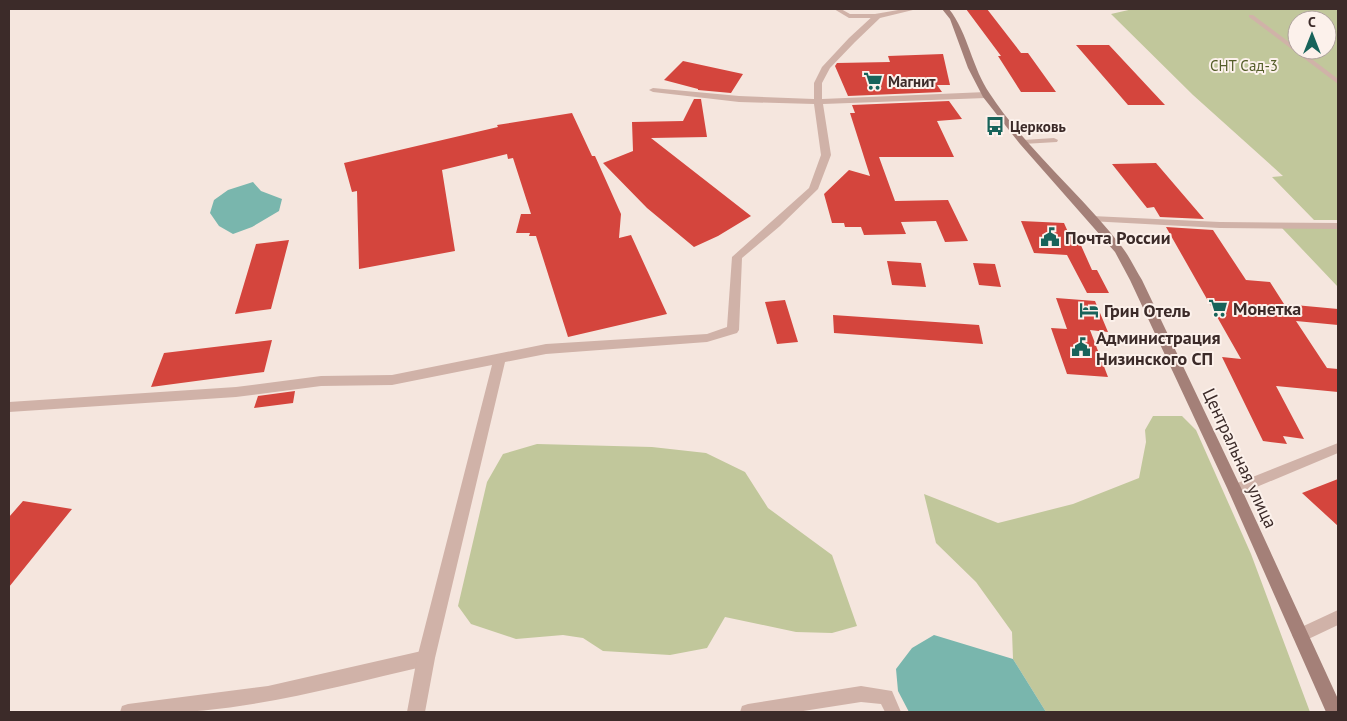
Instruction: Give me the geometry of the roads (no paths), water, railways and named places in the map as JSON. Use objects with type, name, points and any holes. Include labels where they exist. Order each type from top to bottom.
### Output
[{"type":"street","points":[[9,407],[236,392],[321,382],[392,380],[499,360],[546,349],[707,338],[733,330],[737,257],[813,189],[826,155],[816,102],[818,83],[826,67],[878,16],[913,9]]},
{"type":"street","name":"Центральная улица","points":[[945,9],[953,19],[972,68],[986,95],[1023,142],[1119,250],[1136,280],[1235,490],[1335,712]]},
{"type":"street","points":[[653,90],[739,99],[816,102],[986,95]]},
{"type":"street","points":[[416,712],[426,658],[499,360]]},
{"type":"lane","points":[[837,9],[849,16],[878,16]]},
{"type":"lane","points":[[1252,16],[1338,82]]},
{"type":"lane","points":[[1023,142],[1054,140]]},
{"type":"lane","points":[[1092,219],[1220,225],[1338,226]]},
{"type":"lane","points":[[1235,490],[1338,448]]},
{"type":"lane","points":[[1300,634],[1338,617]]},
{"type":"lane","points":[[128,712],[268,694],[426,658]]},
{"type":"lane","points":[[748,712],[861,694],[886,697],[893,712]]},
{"type":"water","points":[[253,182],[261,191],[282,199],[279,211],[252,227],[233,234],[219,226],[210,213],[214,200],[228,190]]},
{"type":"water","points":[[934,635],[1013,659],[1046,712],[909,712],[898,691],[896,669],[912,648]]},
{"type":"place","name":"Магнит","points":[[873,81]]},
{"type":"place","name":"Церковь","points":[[995,126]]},
{"type":"place","name":"Почта России","points":[[1050,237]]},
{"type":"place","name":"Монетка","points":[[1218,308]]},
{"type":"place","name":"Грин Отель","points":[[1089,310]]},
{"type":"place","name":"Администрация Низинского СП","points":[[1081,347]]},
{"type":"park label","name":"СНТ Сад-3","points":[[1244,65]]}]
